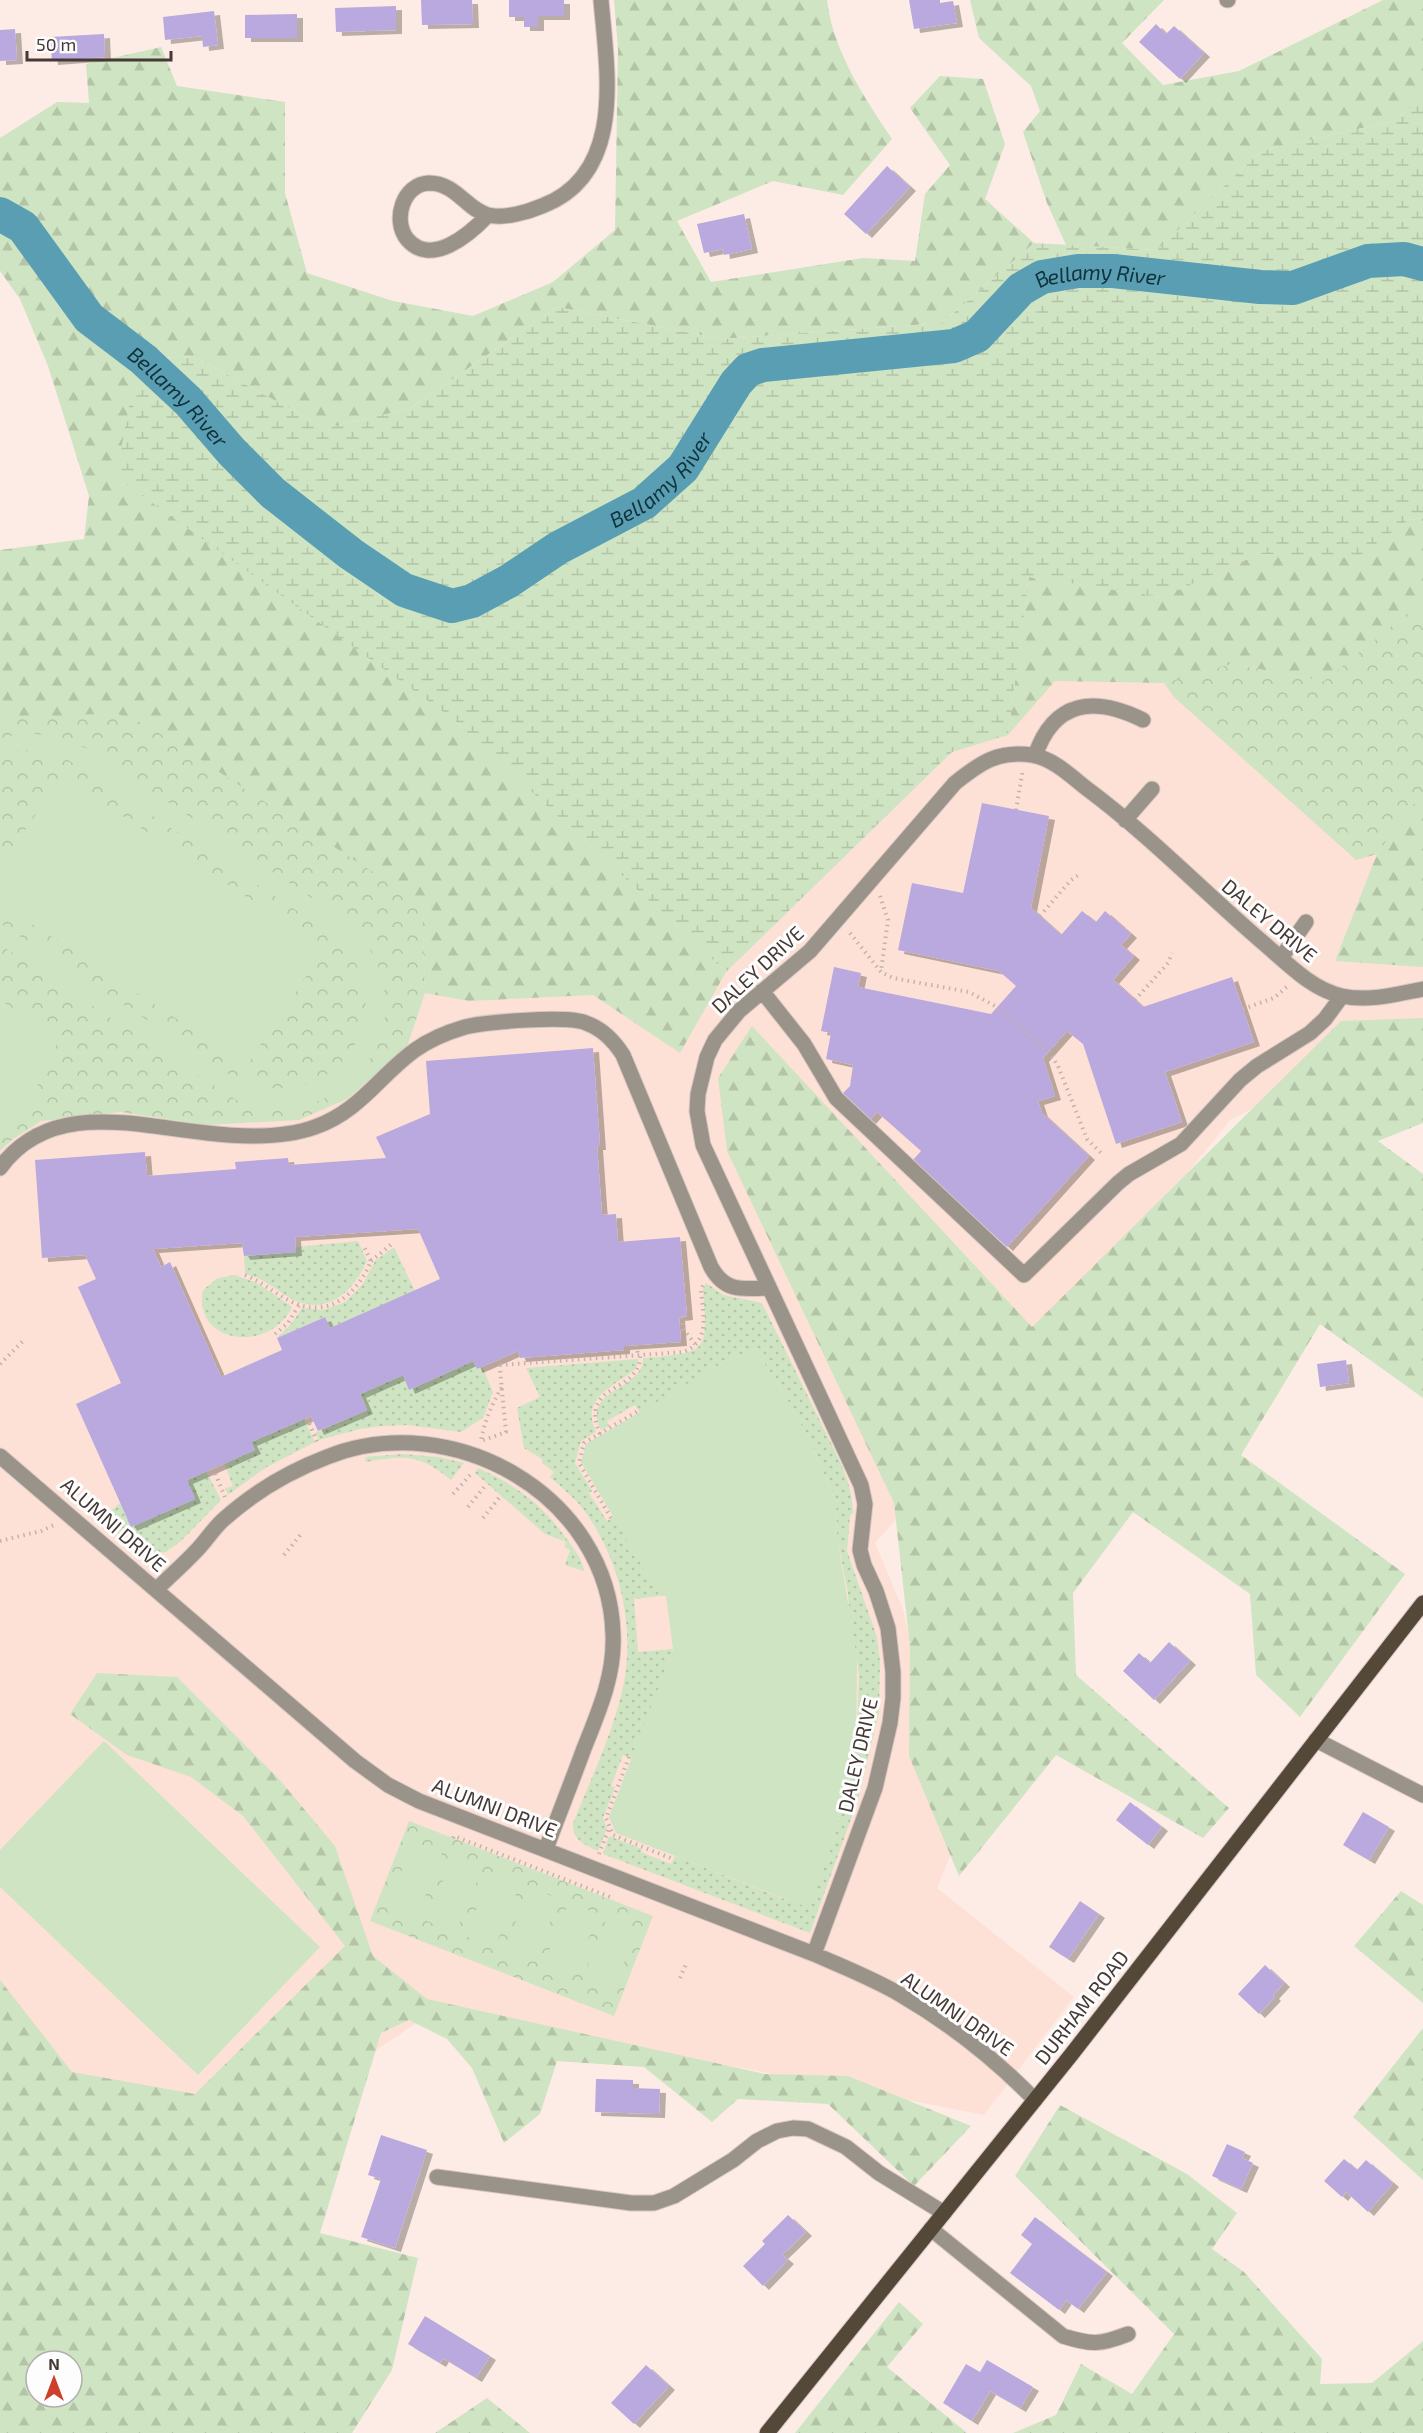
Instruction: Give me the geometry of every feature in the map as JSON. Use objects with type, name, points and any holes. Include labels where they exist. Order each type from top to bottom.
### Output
[{"type":"main road","name":"DURHAM ROAD","points":[[768,2433],[1035,2100],[1423,1603]]},
{"type":"street","points":[[488,215],[473,231],[458,242],[441,249],[427,250],[408,241],[402,232],[400,219],[406,196],[414,188],[426,183],[438,183],[450,188],[488,215],[506,215],[532,210],[553,202],[573,187],[588,170],[598,151],[604,130],[607,102],[601,0]]},
{"type":"street","points":[[1035,756],[1048,727],[1068,710],[1096,705],[1115,708],[1143,720]]},
{"type":"street","name":"DALEY DRIVE","points":[[814,1954],[875,1788],[890,1724],[894,1672],[883,1609],[860,1550],[865,1504],[861,1485],[703,1145],[697,1111],[701,1076],[715,1040],[733,1018],[810,951],[955,783],[975,767],[992,758],[1014,754],[1035,756],[1066,772],[1125,820],[1281,958],[1312,982],[1342,996],[1370,998],[1423,989]]},
{"type":"street","points":[[1125,820],[1152,789]]},
{"type":"street","points":[[1281,958],[1306,922]]},
{"type":"street","points":[[762,991],[804,1044],[836,1098],[1024,1275],[1129,1174],[1181,1144],[1240,1080],[1257,1066],[1310,1033],[1325,1019],[1342,996]]},
{"type":"street","points":[[0,1168],[21,1145],[45,1131],[105,1121],[139,1123],[208,1134],[265,1135],[298,1132],[330,1121],[357,1105],[415,1050],[438,1037],[466,1027],[572,1019],[598,1029],[609,1037],[623,1055],[713,1271],[720,1281],[740,1289],[768,1288]]},
{"type":"street","points":[[157,1589],[196,1551],[222,1521],[244,1503],[294,1472],[329,1456],[361,1447],[393,1443],[421,1444],[463,1451],[494,1462],[519,1476],[541,1491],[563,1512],[589,1547],[608,1597],[613,1633],[612,1665],[606,1693],[546,1849]]},
{"type":"street","name":"ALUMNI DRIVE","points":[[0,1455],[371,1774],[419,1801],[814,1954],[902,1995],[953,2030],[1010,2074],[1035,2100]]},
{"type":"street","points":[[1316,1740],[1423,1795]]},
{"type":"street","points":[[437,2177],[631,2203],[654,2203],[674,2196],[733,2160],[757,2141],[793,2128],[808,2129],[846,2146],[879,2173],[944,2213]]},
{"type":"street","points":[[931,2229],[1063,2336],[1082,2342],[1104,2343],[1128,2334]]},
{"type":"path","points":[[1016,810],[1023,768]]},
{"type":"path","points":[[1040,916],[1071,880],[1080,874]]},
{"type":"path","points":[[880,896],[888,920],[881,972]]},
{"type":"path","points":[[849,933],[881,972],[893,978],[969,992],[997,1007],[1049,1052],[1058,1066],[1087,1139],[1102,1155]]},
{"type":"path","points":[[1135,1000],[1168,963],[1172,953]]},
{"type":"path","points":[[1243,1009],[1274,998],[1282,993],[1289,984]]},
{"type":"path","points":[[244,1275],[262,1282],[283,1298],[299,1305],[319,1307],[338,1302],[357,1287],[371,1261],[393,1243]]},
{"type":"path","points":[[363,1245],[371,1261]]},
{"type":"path","points":[[500,1365],[682,1353],[696,1345],[704,1328],[701,1290],[704,1281],[713,1271]]},
{"type":"path","points":[[275,1334],[288,1323],[299,1305]]},
{"type":"path","points":[[682,1317],[683,1329],[696,1345]]},
{"type":"path","points":[[0,1364],[23,1341]]},
{"type":"path","points":[[600,1434],[594,1420],[595,1407],[602,1398],[635,1372],[640,1364],[637,1345]]},
{"type":"path","points":[[499,1359],[500,1365],[502,1387],[506,1432],[481,1441],[483,1429],[502,1387]]},
{"type":"path","points":[[611,1518],[579,1463],[584,1443],[638,1411]]},
{"type":"path","points":[[307,1418],[318,1444]]},
{"type":"path","points":[[213,1468],[227,1500]]},
{"type":"path","points":[[453,1494],[471,1474]]},
{"type":"path","points":[[468,1506],[485,1486]]},
{"type":"path","points":[[483,1518],[499,1498]]},
{"type":"path","points":[[0,1541],[45,1530],[58,1519]]},
{"type":"path","points":[[284,1555],[302,1533]]},
{"type":"path","points":[[629,1757],[606,1818],[613,1835],[673,1859]]},
{"type":"path","points":[[598,1858],[610,1827]]},
{"type":"path","points":[[453,1839],[454,1836],[465,1840],[610,1897],[609,1899]]},
{"type":"path","points":[[680,1978],[686,1964]]},
{"type":"shaded area","points":[[1423,551],[1423,1069],[1393,1045],[1231,1119],[1048,1346],[875,1543],[903,1609],[911,1645],[1029,1666],[937,1888],[1074,1997],[984,2115],[437,2009],[315,2092],[0,2136],[0,568]]},
{"type":"green space","points":[[614,0],[827,0],[830,19],[851,73],[892,139],[843,195],[773,181],[677,221],[711,282],[863,258],[915,261],[925,194],[950,165],[910,108],[940,76],[983,79],[1005,144],[985,199],[1034,243],[942,323],[722,339],[557,307],[409,409],[325,428],[193,356],[143,359],[452,718],[726,972],[680,1053],[593,995],[469,1001],[425,993],[422,904],[20,718],[0,724],[0,550],[84,539],[89,496],[48,366],[20,299],[0,271],[0,138],[57,102],[89,103],[86,64],[161,47],[177,86],[285,102],[285,193],[307,273],[393,301],[473,316],[553,282],[615,230],[618,49]]},
{"type":"green space","points":[[970,0],[1164,0],[1122,43],[1163,85],[1239,71],[1383,0],[1423,0],[1423,98],[1393,121],[1261,151],[1157,250],[1066,245],[1047,203],[1023,132],[1040,111],[1031,86],[979,38]]},
{"type":"green space","points":[[1423,98],[1423,518],[1409,520],[1356,558],[1259,554],[1163,597],[1029,577],[1008,735],[952,752],[726,972],[452,718],[116,477],[129,406],[143,359],[193,356],[325,428],[409,409],[557,307],[722,339],[942,323],[1034,243],[1157,250],[1261,151],[1393,121]]},
{"type":"green space","points":[[1423,518],[1423,607],[1419,605],[1324,681],[1231,664],[1164,683],[1055,681],[1008,735],[1029,577],[1163,597],[1259,554],[1356,557],[1409,520]]},
{"type":"green space","points":[[1419,604],[1423,607],[1423,791],[1377,854],[1356,860],[1174,697],[1164,683],[1231,664],[1324,681]]},
{"type":"green space","points":[[116,713],[153,729],[422,904],[425,993],[407,1047],[347,1099],[299,1120],[207,1125],[121,1112],[41,1121],[13,1139],[0,1151],[0,724],[20,718]]},
{"type":"green space","points":[[26,733],[59,737],[90,750],[352,925],[376,960],[385,996],[382,1031],[369,1062],[346,1086],[315,1102],[278,1108],[236,1100],[0,945],[0,923],[230,1075],[265,1087],[297,1087],[325,1075],[347,1056],[361,1030],[366,1000],[359,969],[338,938],[65,758],[32,751],[0,756],[0,738]]},
{"type":"green space","points":[[61,776],[325,948],[247,1065],[0,903],[0,868]]},
{"type":"green space","points":[[1423,791],[1423,967],[1335,961],[1377,854]]},
{"type":"green space","points":[[0,1000],[59,1038],[34,1092],[0,1141]]},
{"type":"green space","points":[[1423,1018],[1423,1123],[1378,1141],[1423,1174],[1423,1398],[1320,1324],[1241,1455],[1405,1574],[1300,1717],[1256,1675],[1250,1594],[1133,1512],[1073,1593],[1076,1675],[1229,1808],[1203,1838],[1056,1755],[959,1876],[909,1756],[910,1647],[894,1503],[727,1151],[718,1078],[752,1026],[1032,1327],[1341,1021]]},
{"type":"green space","points":[[358,1241],[367,1261],[362,1272],[347,1290],[329,1302],[318,1305],[294,1300],[259,1279],[245,1274],[244,1256],[296,1252],[296,1247]]},
{"type":"green space","points":[[394,1247],[415,1291],[330,1328],[324,1317],[277,1338],[302,1308],[323,1310],[345,1302],[363,1284],[375,1261]]},
{"type":"green space","points":[[235,1275],[257,1283],[292,1307],[281,1322],[267,1332],[251,1337],[235,1336],[220,1331],[209,1322],[203,1308],[203,1290],[218,1278]]},
{"type":"green space","points":[[706,1283],[724,1295],[762,1303],[836,1453],[846,1476],[852,1500],[853,1513],[850,1516],[847,1551],[877,1637],[880,1662],[879,1712],[858,1800],[810,1933],[603,1854],[609,1836],[671,1864],[675,1856],[787,1900],[831,1848],[856,1750],[859,1677],[850,1626],[848,1594],[837,1537],[836,1501],[811,1443],[781,1388],[754,1349],[722,1363],[640,1413],[635,1405],[607,1421],[609,1426],[601,1430],[597,1416],[599,1406],[605,1397],[634,1377],[641,1369],[643,1358],[680,1354],[692,1351],[699,1346],[705,1326],[703,1289]]},
{"type":"green space","points":[[754,1349],[781,1388],[811,1443],[836,1501],[837,1537],[857,1658],[856,1750],[831,1848],[809,1908],[616,1833],[609,1817],[673,1649],[666,1596],[660,1596],[581,1462],[586,1444],[722,1363]]},
{"type":"green space","points":[[638,1359],[633,1371],[607,1390],[595,1403],[592,1421],[596,1432],[581,1441],[575,1463],[592,1491],[589,1493],[607,1521],[614,1517],[660,1596],[634,1599],[638,1652],[673,1649],[633,1758],[623,1755],[611,1786],[615,1787],[603,1818],[607,1828],[598,1851],[584,1844],[577,1837],[573,1823],[603,1751],[616,1714],[625,1677],[627,1631],[620,1586],[604,1544],[580,1505],[550,1477],[554,1472],[542,1463],[542,1459],[524,1448],[517,1408],[540,1397],[526,1368]]},
{"type":"green space","points":[[473,1361],[477,1369],[482,1366],[493,1392],[483,1418],[461,1432],[408,1425],[360,1429],[319,1440],[315,1433],[367,1410],[360,1394],[403,1375],[410,1389]]},
{"type":"green space","points":[[304,1419],[315,1442],[265,1468],[228,1495],[225,1488],[233,1486],[224,1463],[254,1450],[251,1442]]},
{"type":"green space","points":[[402,1454],[439,1457],[464,1463],[451,1480],[440,1471],[420,1461],[391,1458],[366,1462],[365,1457]]},
{"type":"green space","points":[[478,1468],[506,1482],[540,1508],[574,1548],[584,1571],[565,1565],[570,1550],[564,1547],[566,1542],[545,1534],[475,1473]]},
{"type":"green space","points":[[206,1471],[221,1500],[181,1541],[166,1552],[140,1551],[105,1522],[112,1510],[120,1503],[131,1526],[187,1480]]},
{"type":"green space","points":[[97,1673],[177,1677],[279,1779],[335,1846],[373,1956],[427,1999],[765,2074],[848,2076],[971,2126],[914,2186],[828,2104],[738,2099],[712,2122],[644,2067],[557,2061],[540,2114],[504,2143],[472,2068],[447,2039],[409,2020],[381,2033],[320,2233],[418,2258],[392,2370],[352,2433],[0,2433],[0,1980],[72,2072],[195,2094],[345,1946],[243,1816],[191,1777],[127,1755],[70,1714]]},
{"type":"green space","points":[[104,1741],[320,1947],[198,2075],[0,1887],[0,1850]]},
{"type":"green space","points":[[409,1821],[653,1916],[614,2016],[370,1921]]},
{"type":"green space","points":[[413,1842],[442,1853],[417,1917],[388,1906]]},
{"type":"green space","points":[[452,1857],[482,1869],[456,1932],[427,1921]]},
{"type":"green space","points":[[491,1872],[520,1884],[495,1947],[466,1936]]},
{"type":"green space","points":[[530,1887],[559,1899],[534,1962],[504,1951]]},
{"type":"green space","points":[[1401,1891],[1423,1905],[1423,2003],[1354,1946]]},
{"type":"green space","points":[[569,1902],[598,1914],[573,1978],[543,1966]]},
{"type":"green space","points":[[607,1917],[637,1929],[612,1993],[582,1981]]},
{"type":"green space","points":[[1423,2028],[1423,2180],[1353,2117]]},
{"type":"green space","points":[[1060,2105],[1187,2174],[1237,2213],[1212,2249],[1244,2272],[1322,2359],[1320,2384],[1372,2383],[1423,2341],[1423,2433],[1013,2433],[1056,2415],[1081,2364],[1132,2394],[1174,2334],[1015,2176]]},
{"type":"green space","points":[[899,2302],[923,2324],[887,2367],[967,2433],[795,2433]]},
{"type":"green space","points":[[487,2398],[530,2433],[435,2433]]},
{"type":"building","points":[[421,0],[472,0],[473,24],[422,25]]},
{"type":"building","points":[[509,0],[564,0],[564,16],[538,16],[538,27],[524,27],[524,17],[509,17]]},
{"type":"building","points":[[909,0],[940,0],[940,3],[953,1],[957,23],[914,29]]},
{"type":"building","points":[[396,6],[396,30],[336,32],[335,8]]},
{"type":"building","points":[[214,11],[218,45],[203,47],[202,36],[165,40],[163,17]]},
{"type":"building","points":[[297,14],[297,38],[245,38],[245,15]]},
{"type":"building","points":[[1156,24],[1166,34],[1174,26],[1204,53],[1180,79],[1139,42]]},
{"type":"building","points":[[15,29],[17,60],[0,61],[0,30]]},
{"type":"building","points":[[104,34],[105,57],[52,61],[50,37]]},
{"type":"building","points":[[887,166],[910,187],[866,234],[844,214]]},
{"type":"building","points":[[744,214],[752,249],[724,255],[723,249],[704,253],[697,224]]},
{"type":"building","points":[[982,803],[1049,816],[1031,908],[1061,935],[1082,911],[1096,922],[1105,911],[1131,934],[1121,945],[1134,956],[1113,980],[1143,1007],[1232,977],[1254,1042],[1165,1072],[1182,1122],[1116,1144],[1083,1044],[1067,1031],[1043,1058],[1055,1096],[1038,1101],[1042,1113],[1089,1156],[1007,1247],[912,1161],[921,1151],[877,1112],[869,1121],[841,1095],[850,1086],[853,1065],[826,1059],[831,1033],[821,1031],[834,967],[861,973],[858,987],[991,1014],[1016,986],[999,971],[898,950],[912,883],[963,893]]},
{"type":"building","points":[[593,1048],[602,1215],[616,1214],[618,1242],[680,1237],[687,1316],[679,1317],[681,1342],[624,1346],[624,1350],[520,1358],[518,1351],[477,1369],[473,1361],[409,1390],[403,1375],[360,1394],[367,1410],[318,1431],[311,1416],[251,1442],[255,1450],[187,1480],[195,1499],[131,1527],[76,1404],[121,1383],[78,1287],[96,1279],[85,1255],[42,1258],[35,1160],[145,1152],[147,1176],[236,1169],[235,1162],[288,1158],[289,1165],[386,1158],[376,1137],[430,1114],[426,1061]],"holes":[[[418,1229],[440,1279],[330,1328],[325,1317],[277,1338],[282,1350],[221,1377],[170,1262],[161,1267],[153,1249],[242,1243],[244,1256],[296,1252],[295,1237]]]},
{"type":"building","points":[[1346,1360],[1349,1383],[1320,1387],[1317,1364]]},
{"type":"building","points":[[1169,1642],[1190,1661],[1154,1700],[1123,1671],[1139,1653],[1150,1663]]},
{"type":"building","points":[[1130,1802],[1162,1827],[1148,1845],[1116,1820]]},
{"type":"building","points":[[1363,1812],[1389,1827],[1369,1860],[1343,1845]]},
{"type":"building","points":[[1080,1901],[1099,1914],[1068,1959],[1049,1947]]},
{"type":"building","points":[[1265,1965],[1284,1983],[1259,2014],[1238,1994]]},
{"type":"building","points":[[596,2079],[633,2080],[633,2088],[660,2089],[659,2114],[595,2112]]},
{"type":"building","points":[[381,2135],[427,2150],[395,2248],[361,2237],[381,2179],[368,2175]]},
{"type":"building","points":[[1227,2144],[1245,2152],[1242,2158],[1253,2163],[1241,2189],[1212,2176]]},
{"type":"building","points":[[1344,2159],[1357,2170],[1366,2160],[1393,2183],[1368,2212],[1346,2192],[1342,2197],[1324,2181]]},
{"type":"building","points":[[788,2215],[806,2232],[782,2255],[788,2260],[763,2286],[743,2266],[765,2244],[762,2241]]},
{"type":"building","points":[[1035,2217],[1107,2272],[1078,2309],[1066,2300],[1059,2310],[1010,2273],[1032,2244],[1021,2235]]},
{"type":"building","points":[[425,2316],[490,2356],[476,2378],[443,2358],[440,2363],[408,2344]]},
{"type":"building","points":[[987,2360],[1033,2387],[1020,2408],[990,2391],[972,2421],[943,2403],[966,2364],[980,2372]]},
{"type":"building","points":[[646,2365],[669,2386],[634,2424],[611,2403]]},
{"type":"waterway","name":"Bellamy River","points":[[0,214],[23,227],[89,318],[143,359],[188,401],[232,452],[273,493],[351,554],[404,590],[452,606],[472,601],[509,581],[558,548],[644,503],[683,468],[736,383],[748,370],[763,365],[954,346],[977,336],[1021,289],[1042,277],[1078,271],[1113,271],[1260,287],[1293,288],[1368,261],[1404,259],[1423,264]]}]
